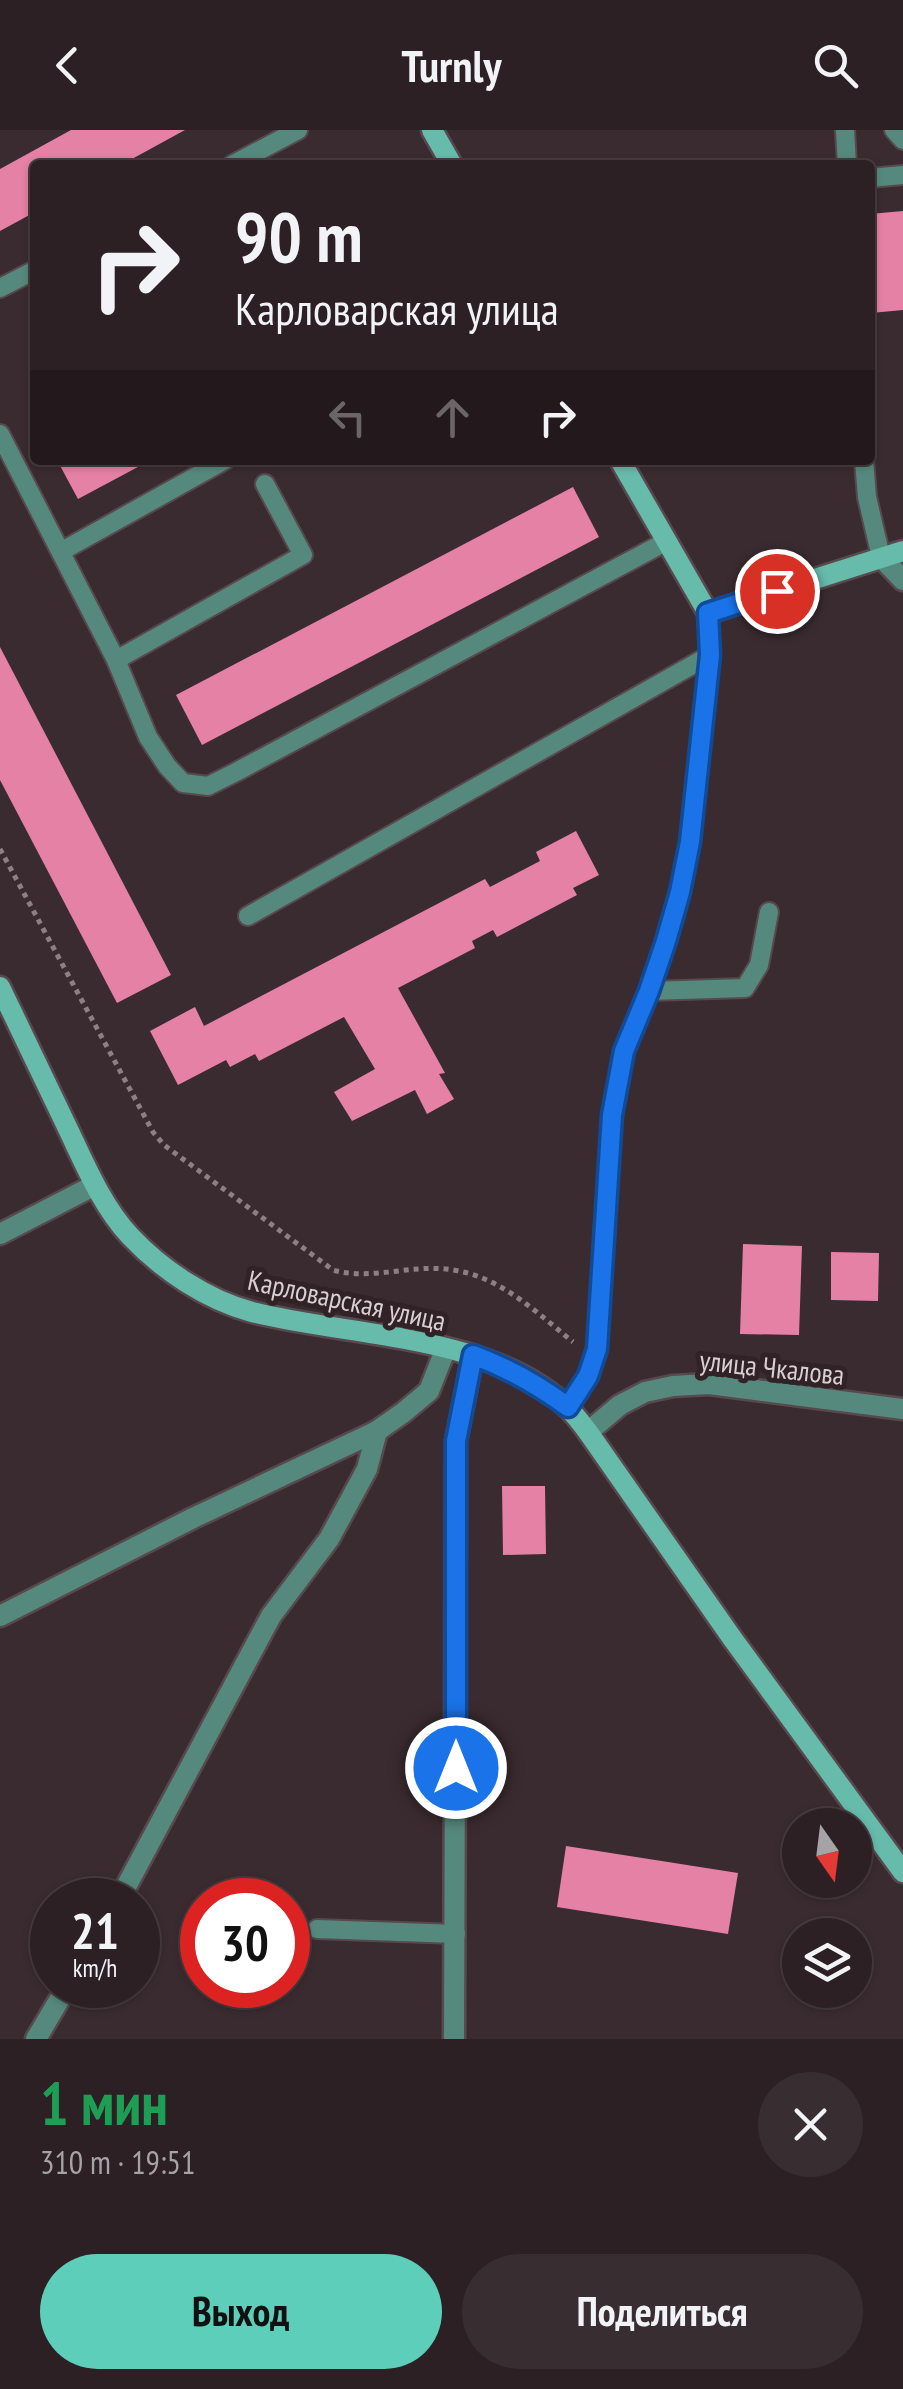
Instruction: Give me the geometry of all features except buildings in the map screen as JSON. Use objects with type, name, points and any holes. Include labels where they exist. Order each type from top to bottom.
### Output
[{"type":"street","points":[[432,130],[449,160]]},
{"type":"street","points":[[623,465],[708,613],[903,551]]},
{"type":"street","points":[[882,557],[903,580]]},
{"type":"street","name":"Карловарская улица","points":[[0,987],[95,1185],[128,1234],[155,1260],[212,1297],[250,1312],[473,1355],[509,1368],[568,1407],[732,1638],[896,1854],[903,1872]]},
{"type":"street","points":[[0,1234],[95,1185]]},
{"type":"street","points":[[0,1616],[377,1431],[429,1390],[446,1348]]},
{"type":"street","points":[[454,2039],[456,1441],[473,1355]]},
{"type":"street","name":"улица Чкалова","points":[[588,1432],[620,1405],[645,1392],[673,1386],[710,1384],[903,1409]]},
{"type":"street","points":[[130,1878],[271,1616],[338,1522],[367,1469],[377,1431]]},
{"type":"street","points":[[36,2039],[54,2008]]},
{"type":"lane","points":[[241,160],[298,130]]},
{"type":"lane","points":[[845,130],[847,160]]},
{"type":"lane","points":[[894,130],[903,140]]},
{"type":"lane","points":[[875,178],[903,175]]},
{"type":"lane","points":[[0,288],[30,273]]},
{"type":"lane","points":[[0,434],[116,660],[148,737],[184,783],[208,786],[666,541]]},
{"type":"lane","points":[[62,551],[216,465]]},
{"type":"lane","points":[[865,465],[882,557]]},
{"type":"lane","points":[[116,660],[304,555],[264,484]]},
{"type":"lane","points":[[568,1407],[588,1376],[597,1349],[612,1115],[624,1051],[649,991],[680,892],[690,842],[710,655],[708,613]]},
{"type":"lane","points":[[248,916],[710,655]]},
{"type":"lane","points":[[649,991],[745,988],[759,965],[769,912]]},
{"type":"lane","points":[[317,1929],[456,1934]]},
{"type":"path","points":[[0,849],[154,1132],[180,1159],[333,1270],[377,1273],[448,1267],[476,1274],[532,1309],[574,1343],[597,1349]]},
{"type":"route","points":[[456,1768],[456,1441],[473,1355],[509,1368],[568,1407],[588,1376],[597,1349],[612,1115],[624,1051],[666,941],[690,842],[707,700],[708,613],[777,591]]}]
